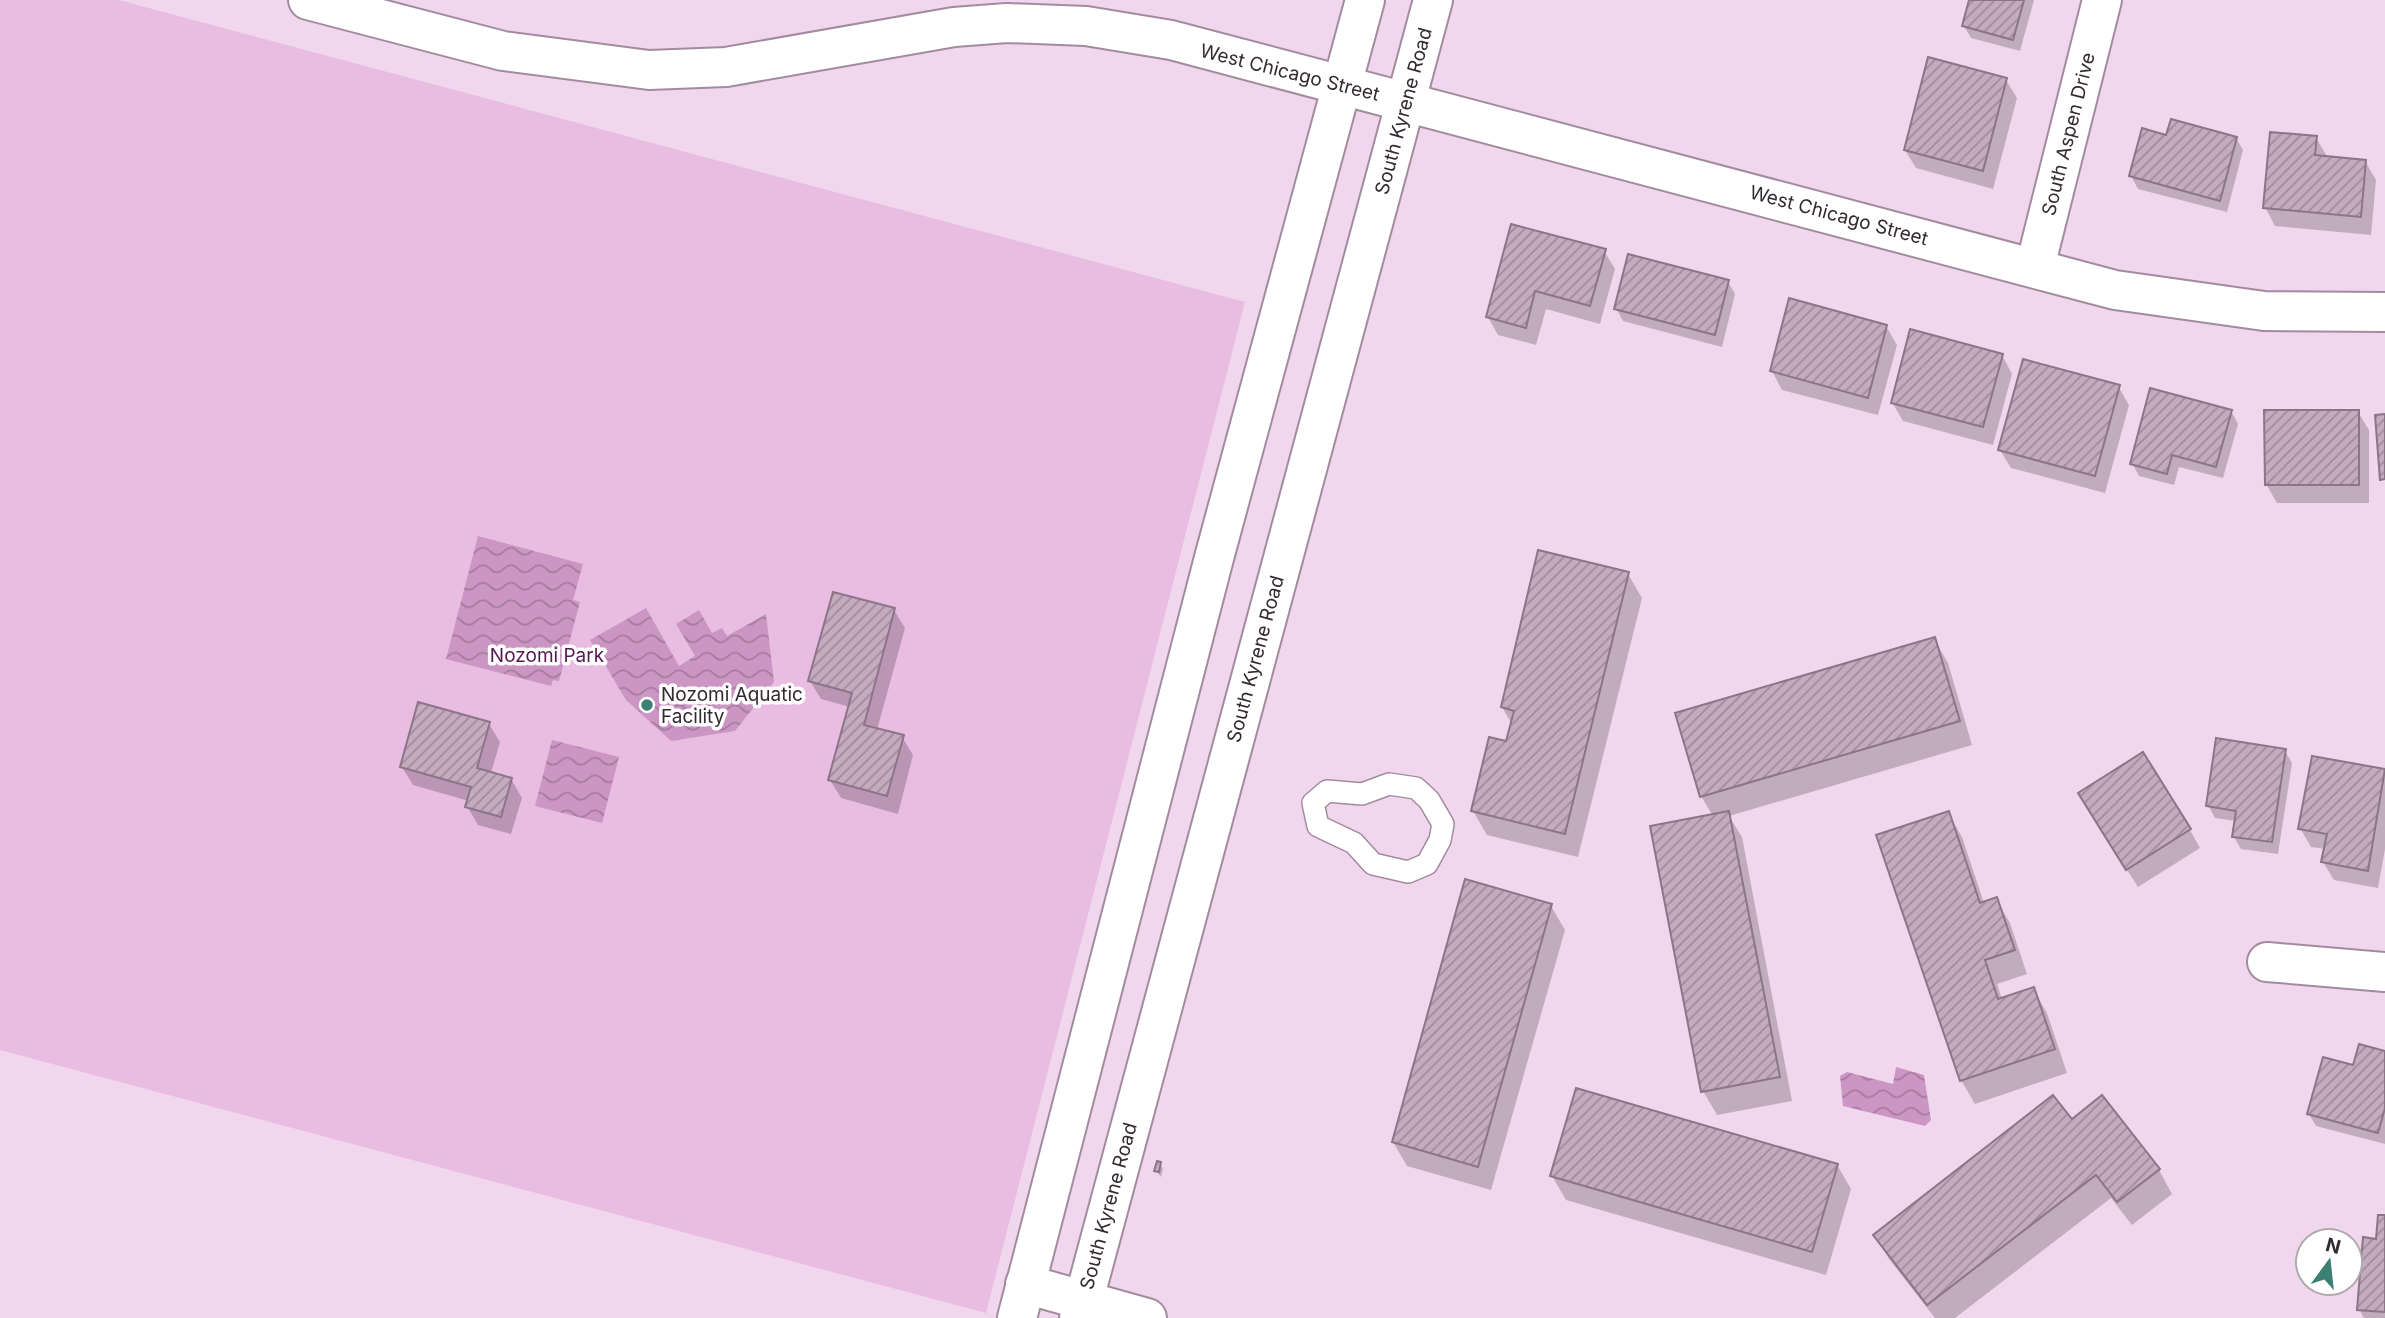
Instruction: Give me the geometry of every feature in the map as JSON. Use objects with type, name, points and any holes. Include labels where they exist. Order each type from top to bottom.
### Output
[{"type":"main road","name":"West Chicago Street","points":[[309,0],[503,51],[649,70],[726,67],[954,27],[1017,23],[1086,26],[1171,40],[1343,84],[2115,290],[2264,311],[2385,312]]},
{"type":"main road","points":[[1147,1318],[1021,1301],[1214,558],[1365,0]]},
{"type":"main road","name":"South Kyrene Road","points":[[1081,1309],[1433,0]]},
{"type":"main road","name":"South Aspen Drive","points":[[2035,267],[2102,0]]},
{"type":"main road","points":[[2267,962],[2385,972]]},
{"type":"lane","points":[[1388,784],[1416,788],[1429,800],[1443,824],[1440,840],[1427,863],[1408,872],[1373,864],[1354,843],[1318,826],[1313,803],[1326,791],[1362,794],[1388,784]]},
{"type":"green space","name":"Nozomi Park","points":[[0,0],[119,0],[1245,302],[986,1313],[0,1050]]},
{"type":"water","points":[[478,536],[583,564],[573,600],[580,602],[559,681],[553,680],[551,686],[446,659]]},
{"type":"water","points":[[646,608],[679,666],[695,656],[676,624],[699,610],[712,633],[722,628],[727,636],[766,614],[774,682],[735,731],[671,741],[626,700],[590,640]]},
{"type":"water","points":[[552,740],[619,757],[602,823],[535,806]]},
{"type":"water","points":[[1896,1067],[1924,1075],[1931,1120],[1925,1126],[1843,1106],[1840,1076],[1847,1072],[1893,1084]]},
{"type":"building","points":[[1969,0],[2024,0],[2013,40],[1962,26]]},
{"type":"building","points":[[1928,57],[2007,78],[1983,171],[1904,150]]},
{"type":"building","points":[[2171,119],[2237,137],[2220,201],[2129,176],[2142,128],[2166,135]]},
{"type":"building","points":[[2270,132],[2317,136],[2315,155],[2366,160],[2361,217],[2263,208]]},
{"type":"building","points":[[1511,224],[1606,249],[1590,306],[1535,291],[1526,328],[1486,317]]},
{"type":"building","points":[[1628,254],[1729,280],[1715,335],[1614,309]]},
{"type":"building","points":[[1789,298],[1887,325],[1868,398],[1770,371]]},
{"type":"building","points":[[1910,329],[2003,354],[1983,427],[1891,403]]},
{"type":"building","points":[[2023,359],[2120,385],[2095,476],[1998,450]]},
{"type":"building","points":[[2150,388],[2232,410],[2216,467],[2172,455],[2167,474],[2130,464]]},
{"type":"building","points":[[2264,410],[2359,410],[2359,485],[2265,485]]},
{"type":"building","points":[[2385,414],[2385,479],[2380,480],[2375,415]]},
{"type":"building","points":[[1538,550],[1629,572],[1565,834],[1471,811],[1489,737],[1506,741],[1514,711],[1501,707]]},
{"type":"building","points":[[833,592],[895,608],[864,725],[904,735],[887,796],[828,780],[852,693],[808,681]]},
{"type":"building","points":[[1935,637],[1960,721],[1700,797],[1675,713]]},
{"type":"building","points":[[418,702],[490,722],[477,768],[512,778],[501,817],[465,807],[471,787],[400,767]]},
{"type":"building","points":[[2216,738],[2286,749],[2272,842],[2232,837],[2236,811],[2206,806]]},
{"type":"building","points":[[2143,752],[2191,829],[2126,870],[2078,793]]},
{"type":"building","points":[[2312,756],[2385,769],[2368,871],[2321,862],[2327,834],[2298,829]]},
{"type":"building","points":[[1729,811],[1780,1077],[1701,1092],[1650,826]]},
{"type":"building","points":[[1949,811],[1980,903],[1997,897],[2015,950],[1985,960],[1998,999],[2034,987],[2055,1049],[1960,1081],[1876,835]]},
{"type":"building","points":[[1465,879],[1552,904],[1478,1167],[1392,1142]]},
{"type":"building","points":[[2359,1044],[2385,1051],[2385,1108],[2378,1133],[2307,1114],[2323,1057],[2353,1065]]},
{"type":"building","points":[[1576,1088],[1838,1164],[1812,1252],[1550,1176]]},
{"type":"building","points":[[2053,1095],[2072,1119],[2102,1095],[2160,1169],[2117,1202],[2096,1175],[1927,1305],[1873,1235]]},
{"type":"building","points":[[1157,1161],[1161,1162],[1159,1172],[1154,1171]]},
{"type":"building","points":[[2378,1215],[2385,1215],[2385,1312],[2357,1310],[2358,1297],[2364,1297],[2364,1237],[2376,1239]]},
{"type":"place","name":"Nozomi Aquatic Facility","points":[[647,705]]}]
